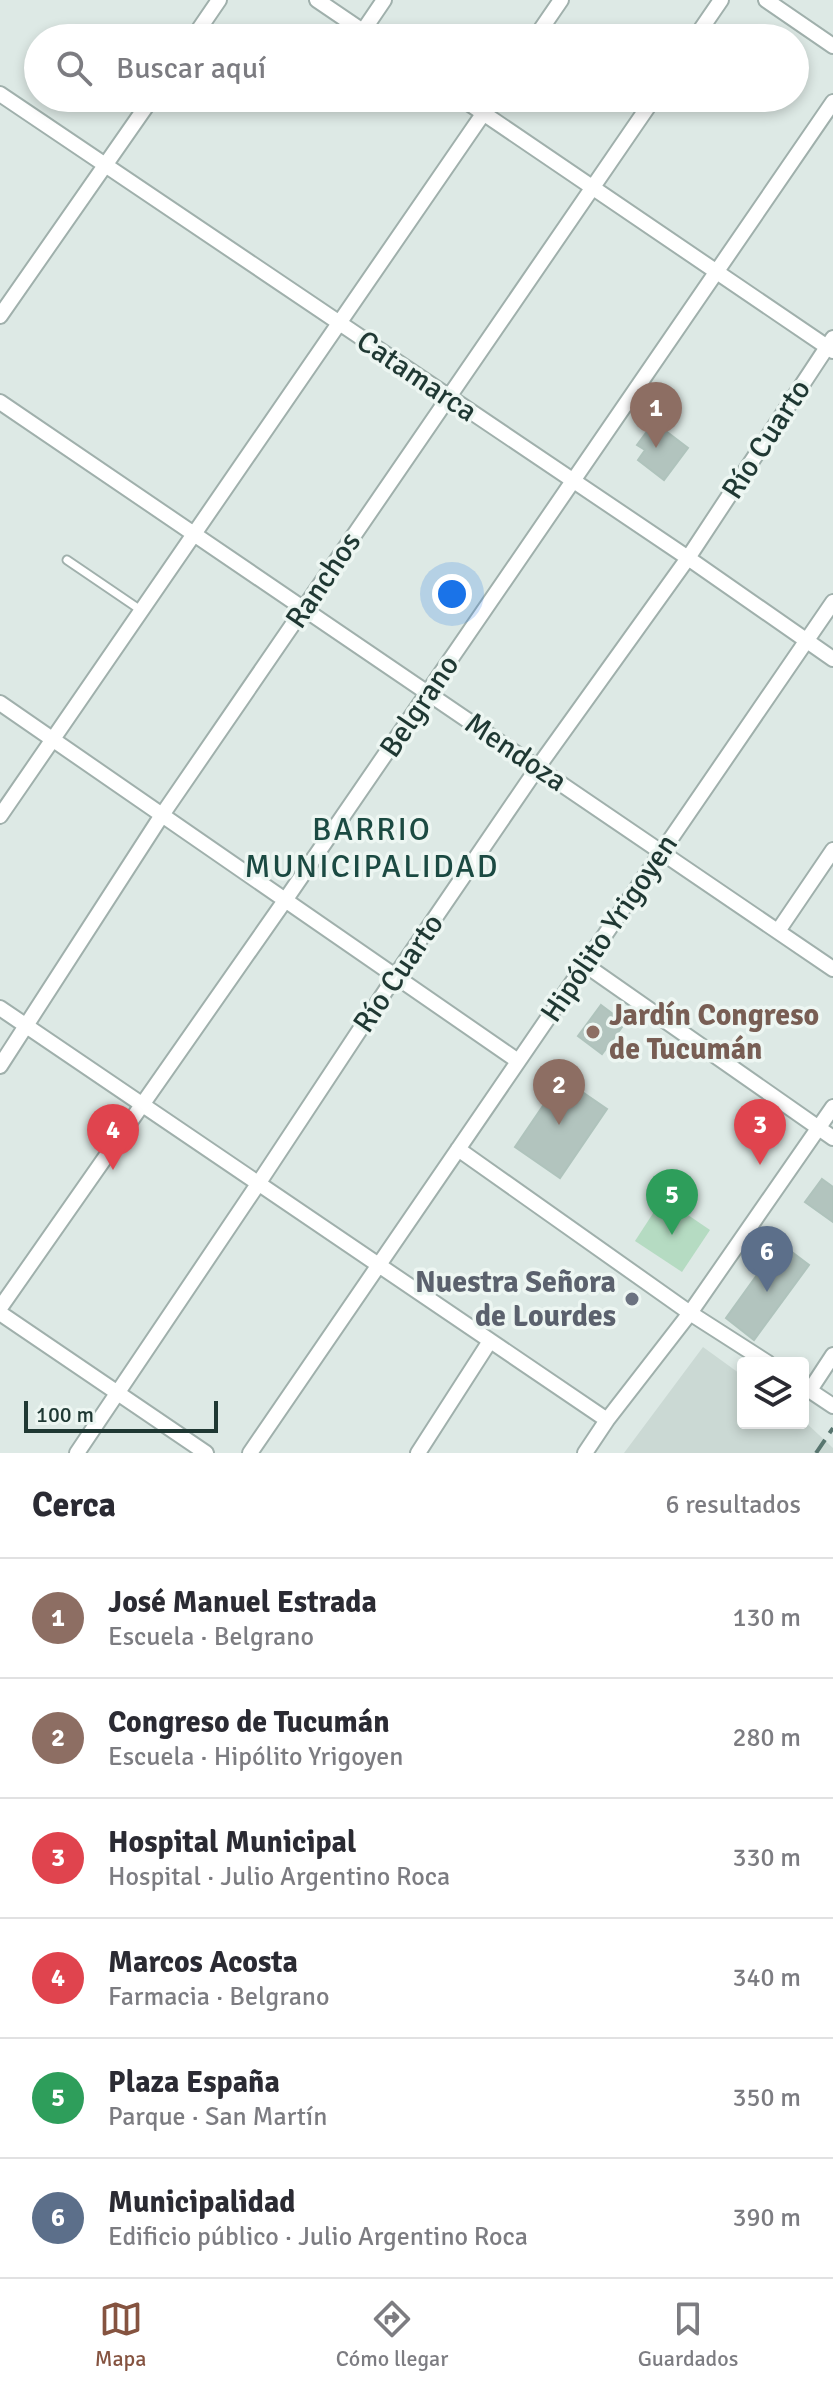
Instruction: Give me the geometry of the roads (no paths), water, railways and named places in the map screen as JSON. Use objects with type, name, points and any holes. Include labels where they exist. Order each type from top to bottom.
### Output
[{"type":"street","points":[[203,24],[219,0]]},
{"type":"street","points":[[317,0],[353,24]]},
{"type":"street","points":[[373,24],[384,0]]},
{"type":"street","points":[[545,24],[561,0]]},
{"type":"street","points":[[705,24],[721,0]]},
{"type":"street","points":[[766,0],[801,24]]},
{"type":"street","points":[[809,30],[833,46]]},
{"type":"street","name":"Catamarca","points":[[0,94],[24,110]]},
{"type":"street","name":"Belgrano","points":[[0,1310],[833,102]]},
{"type":"street","name":"Catamarca","points":[[26,112],[833,659]]},
{"type":"street","points":[[0,316],[143,112]]},
{"type":"street","name":"Ranchos","points":[[0,1066],[162,815],[644,112]]},
{"type":"street","points":[[0,816],[483,113],[716,272],[831,345]]},
{"type":"street","name":"Río Cuarto","points":[[77,1453],[396,975],[538,767],[688,558],[831,345]]},
{"type":"street","name":"Mendoza","points":[[0,402],[833,969]]},
{"type":"street","name":"Hipólito Yrigoyen","points":[[250,1453],[833,602]]},
{"type":"street","points":[[0,703],[518,1061]]},
{"type":"street","points":[[778,931],[833,850]]},
{"type":"street","points":[[584,964],[833,1138]]},
{"type":"street","points":[[0,1008],[607,1420]]},
{"type":"street","points":[[585,1453],[690,1313],[833,1107]]},
{"type":"street","points":[[458,1149],[690,1313],[759,1357]]},
{"type":"street","points":[[0,1310],[206,1453]]},
{"type":"street","points":[[418,1453],[490,1341]]},
{"type":"street","points":[[809,1384],[833,1355]]},
{"type":"street","points":[[809,1390],[833,1406]]},
{"type":"lane","points":[[67,560],[142,611]]},
{"type":"railway","points":[[816,1453],[833,1428]]},
{"type":"place","name":"José Manuel Estrada","points":[[656,448]]},
{"type":"place","name":"Jardín Congreso de Tucumán","points":[[593,1032]]},
{"type":"place","name":"Congreso de Tucumán","points":[[559,1125]]},
{"type":"place","name":"Hospital Municipal","points":[[760,1165]]},
{"type":"place","name":"Marcos Acosta","points":[[113,1170]]},
{"type":"place","name":"Plaza España","points":[[672,1235]]},
{"type":"place","name":"Municipalidad","points":[[767,1292]]},
{"type":"place","name":"Nuestra Señora de Lourdes","points":[[632,1299]]},
{"type":"district","name":"BARRIO MUNICIPALIDAD","points":[[372,848]]}]
